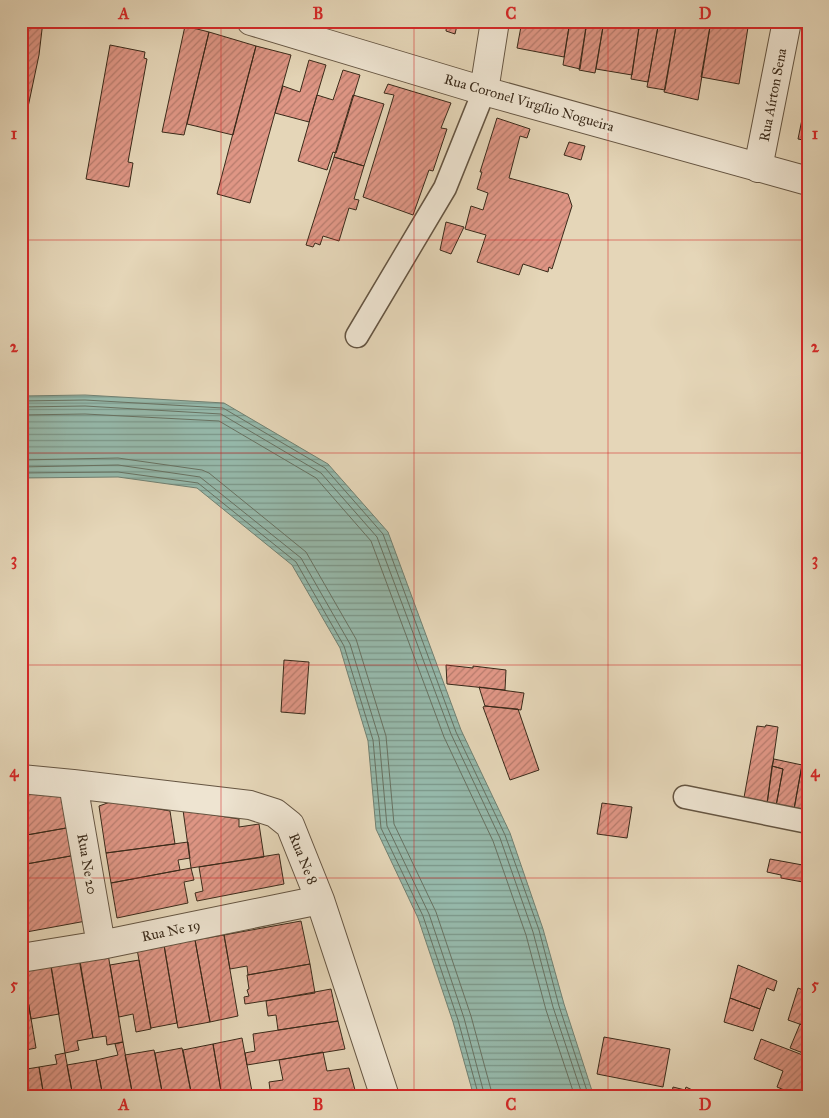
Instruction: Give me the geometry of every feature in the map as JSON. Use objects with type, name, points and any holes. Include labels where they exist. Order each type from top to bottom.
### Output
[{"type":"street","name":"Rua Coronel Virgílio Nogueira","points":[[251,21],[484,91],[808,181]]},
{"type":"street","points":[[484,91],[495,21]]},
{"type":"street","name":"Rua Aírton Sena","points":[[758,168],[787,21]]},
{"type":"street","name":"Rua Ne 8","points":[[21,779],[250,805],[275,813],[290,825],[320,900],[385,1097]]},
{"type":"street","name":"Rua Ne 20","points":[[73,784],[101,945]]},
{"type":"street","name":"Rua Ne 19","points":[[21,958],[101,945],[320,900]]},
{"type":"lane","points":[[357,336],[445,188],[484,91]]},
{"type":"lane","points":[[685,797],[808,822]]},
{"type":"water","points":[[85,395],[224,403],[328,464],[388,532],[461,730],[510,833],[543,929],[564,1004],[594,1097],[474,1097],[453,1022],[418,918],[376,829],[368,741],[340,648],[292,565],[197,488],[118,477],[21,478],[21,396]]},
{"type":"building","points":[[21,21],[43,21],[39,55],[24,126],[21,125]]},
{"type":"building","points":[[447,21],[458,21],[455,34],[446,31]]},
{"type":"building","points":[[522,21],[570,21],[564,57],[517,48]]},
{"type":"building","points":[[570,21],[587,21],[580,69],[563,65]]},
{"type":"building","points":[[587,21],[604,21],[595,73],[579,70]]},
{"type":"building","points":[[604,21],[640,21],[632,75],[596,69]]},
{"type":"building","points":[[640,21],[659,21],[648,82],[631,79]]},
{"type":"building","points":[[659,21],[677,21],[665,90],[647,87]]},
{"type":"building","points":[[677,21],[711,21],[698,100],[664,92]]},
{"type":"building","points":[[711,21],[749,21],[739,84],[701,77]]},
{"type":"building","points":[[185,26],[209,32],[184,135],[162,132]]},
{"type":"building","points":[[209,32],[256,46],[233,135],[187,124]]},
{"type":"building","points":[[110,45],[145,52],[144,58],[147,59],[128,162],[133,163],[129,187],[86,179]]},
{"type":"building","points":[[256,46],[291,55],[250,203],[217,194]]},
{"type":"building","points":[[309,60],[326,65],[309,122],[275,113],[283,86],[300,92]]},
{"type":"building","points":[[343,70],[360,75],[336,153],[333,152],[327,170],[298,161],[317,95],[333,100]]},
{"type":"building","points":[[388,84],[451,103],[441,128],[447,129],[433,171],[429,170],[413,215],[363,197],[394,95],[384,93]]},
{"type":"building","points":[[808,90],[808,141],[798,139]]},
{"type":"building","points":[[353,95],[384,104],[364,166],[334,157]]},
{"type":"building","points":[[497,118],[530,129],[527,138],[520,136],[509,178],[568,194],[572,206],[552,269],[549,267],[548,272],[523,264],[519,275],[477,262],[486,235],[465,229],[471,206],[483,210],[488,193],[477,189],[482,172],[480,172]]},
{"type":"building","points":[[569,142],[585,146],[581,160],[564,155]]},
{"type":"building","points":[[334,157],[364,166],[354,199],[359,200],[356,210],[349,208],[339,241],[323,236],[320,245],[315,243],[313,247],[306,245]]},
{"type":"building","points":[[446,222],[464,227],[451,254],[440,250]]},
{"type":"building","points":[[284,660],[309,662],[305,714],[281,712]]},
{"type":"building","points":[[446,665],[506,670],[505,690],[447,684]]},
{"type":"building","points":[[479,687],[524,693],[521,710],[485,706]]},
{"type":"building","points":[[483,707],[518,709],[539,770],[510,780]]},
{"type":"building","points":[[766,725],[778,727],[767,804],[743,803],[757,726],[765,727]]},
{"type":"building","points":[[774,759],[802,765],[794,809],[776,806],[783,769],[772,766]]},
{"type":"building","points":[[802,765],[808,766],[808,818],[793,815]]},
{"type":"building","points":[[772,766],[783,769],[776,806],[767,804]]},
{"type":"building","points":[[21,790],[67,794],[72,827],[21,836]]},
{"type":"building","points":[[113,801],[170,811],[175,844],[106,853],[99,806]]},
{"type":"building","points":[[602,803],[632,807],[627,838],[597,834]]},
{"type":"building","points":[[183,810],[239,819],[239,827],[259,824],[264,857],[191,868]]},
{"type":"building","points":[[72,827],[76,855],[21,865],[21,836]]},
{"type":"building","points":[[188,842],[190,858],[178,860],[180,870],[111,883],[106,853]]},
{"type":"building","points":[[279,854],[284,884],[197,901],[195,893],[203,891],[199,867]]},
{"type":"building","points":[[76,855],[86,921],[21,933],[21,865]]},
{"type":"building","points":[[770,859],[808,866],[808,883],[781,878],[781,875],[767,872]]},
{"type":"building","points":[[191,868],[194,880],[184,882],[188,903],[117,918],[111,883]]},
{"type":"building","points":[[808,883],[808,903],[804,902]]},
{"type":"building","points":[[301,921],[310,964],[248,975],[247,966],[230,969],[224,935]]},
{"type":"building","points":[[224,935],[238,1016],[210,1022],[195,940]]},
{"type":"building","points":[[195,940],[210,1022],[178,1028],[164,945]]},
{"type":"building","points":[[164,945],[177,1023],[151,1028],[137,949]]},
{"type":"building","points":[[108,954],[123,1042],[107,1045],[106,1036],[93,1038],[79,959]]},
{"type":"building","points":[[139,960],[151,1029],[136,1032],[133,1014],[119,1017],[110,965]]},
{"type":"building","points":[[80,961],[93,1038],[77,1041],[79,1050],[65,1053],[51,966]]},
{"type":"building","points":[[310,964],[315,993],[245,1004],[244,997],[249,996],[247,975]]},
{"type":"building","points":[[738,965],[777,981],[774,991],[767,988],[760,1009],[730,998]]},
{"type":"building","points":[[51,966],[59,1014],[31,1019],[23,971]]},
{"type":"building","points":[[21,971],[23,971],[36,1048],[21,1051]]},
{"type":"building","points":[[798,988],[808,992],[808,1027],[788,1020]]},
{"type":"building","points":[[331,989],[338,1021],[278,1030],[276,1015],[268,1016],[266,1001]]},
{"type":"building","points":[[730,998],[760,1009],[753,1031],[724,1022]]},
{"type":"building","points":[[338,1021],[345,1049],[247,1065],[245,1053],[255,1051],[253,1034]]},
{"type":"building","points":[[800,1024],[808,1027],[808,1055],[790,1048]]},
{"type":"building","points":[[604,1037],[670,1049],[663,1087],[597,1074]]},
{"type":"building","points":[[242,1038],[253,1097],[222,1097],[213,1044]]},
{"type":"building","points":[[761,1039],[808,1057],[808,1097],[801,1097],[777,1087],[783,1071],[754,1059]]},
{"type":"building","points":[[123,1042],[133,1097],[103,1097],[96,1060],[118,1055],[115,1044]]},
{"type":"building","points":[[213,1044],[222,1097],[192,1097],[183,1050]]},
{"type":"building","points":[[182,1048],[192,1097],[163,1097],[155,1053]]},
{"type":"building","points":[[154,1050],[163,1097],[133,1097],[125,1055]]},
{"type":"building","points":[[323,1052],[327,1071],[349,1068],[355,1090],[321,1097],[308,1097],[308,1095],[271,1097],[269,1082],[283,1080],[279,1060]]},
{"type":"building","points":[[65,1053],[73,1097],[44,1097],[39,1067],[57,1064],[55,1055]]},
{"type":"building","points":[[21,1060],[26,1060],[27,1069],[39,1067],[44,1097],[21,1097]]},
{"type":"building","points":[[96,1060],[103,1097],[73,1097],[67,1065]]},
{"type":"building","points":[[673,1087],[685,1090],[686,1087],[707,1097],[671,1097]]}]
